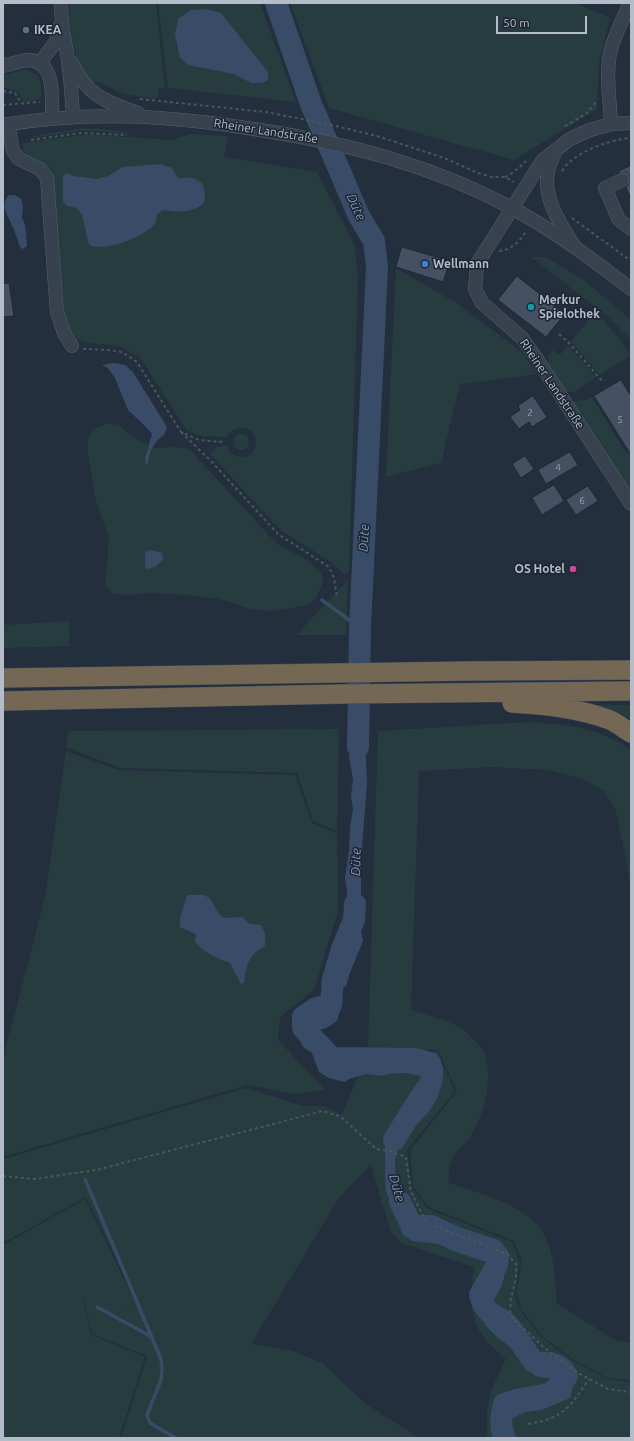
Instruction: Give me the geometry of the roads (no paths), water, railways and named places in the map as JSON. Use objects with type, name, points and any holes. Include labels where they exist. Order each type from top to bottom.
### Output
[{"type":"highway","points":[[3,678],[344,672],[631,670]]},
{"type":"highway","points":[[3,700],[631,691]]},
{"type":"highway","points":[[471,693],[496,704],[551,706],[586,712],[611,720],[631,733]]},
{"type":"street","points":[[611,124],[608,76],[611,51],[618,29],[630,3]]},
{"type":"street","points":[[61,7],[62,29],[67,54],[73,116]]},
{"type":"street","points":[[39,64],[57,40],[60,28],[61,7]]},
{"type":"street","points":[[67,54],[78,75],[91,92],[112,104],[148,116]]},
{"type":"street","points":[[3,66],[26,60],[34,61],[44,67],[48,74],[51,88],[52,118]]},
{"type":"street","name":"Rheiner Landstraße","points":[[72,346],[64,333],[57,312],[47,178],[40,169],[19,159],[13,151],[6,124],[73,116],[148,116],[210,122],[344,145],[396,159],[432,171],[512,208],[574,245],[631,290]]},
{"type":"street","points":[[512,208],[542,162],[570,139],[590,130],[611,124],[631,122]]},
{"type":"street","points":[[570,139],[556,153],[549,167],[547,182],[550,199],[559,222],[574,245]]},
{"type":"street","points":[[622,180],[604,188],[619,220],[631,229]]},
{"type":"street","name":"Rheiner Landstraße","points":[[512,208],[477,264],[475,289],[482,303],[522,338],[631,504]]},
{"type":"water","points":[[206,9],[221,13],[268,72],[268,80],[262,83],[251,83],[234,74],[188,65],[180,57],[175,35],[178,19],[191,10]]},
{"type":"water","points":[[161,164],[172,168],[179,178],[189,177],[202,183],[205,192],[204,203],[189,211],[163,210],[157,214],[155,223],[147,231],[122,243],[104,247],[89,245],[82,215],[77,208],[67,206],[63,202],[63,176],[67,173],[73,176],[97,179],[108,176],[123,167]]},
{"type":"water","points":[[9,195],[15,195],[21,199],[23,206],[22,218],[25,225],[27,246],[23,249],[20,247],[5,209],[5,202]]},
{"type":"water","points":[[114,363],[125,365],[133,372],[167,427],[164,435],[157,440],[153,447],[148,464],[146,465],[145,459],[152,434],[128,410],[115,378],[108,368],[102,365]]},
{"type":"water","points":[[151,550],[162,553],[163,560],[155,567],[148,569],[145,567],[145,554],[147,551]]},
{"type":"water","points":[[369,717],[365,737],[367,784],[361,859],[361,932],[363,941],[346,986],[341,988],[341,1005],[337,1021],[328,1027],[313,1033],[312,1038],[328,1053],[351,1062],[386,1061],[408,1063],[435,1068],[439,1075],[441,1082],[440,1091],[432,1107],[420,1121],[399,1137],[399,1145],[395,1160],[396,1188],[416,1230],[435,1232],[460,1245],[484,1250],[499,1257],[504,1266],[504,1277],[491,1307],[492,1313],[496,1319],[514,1333],[537,1366],[565,1373],[572,1381],[570,1398],[542,1410],[525,1412],[511,1419],[508,1430],[509,1438],[498,1438],[497,1422],[502,1408],[546,1398],[552,1395],[556,1392],[558,1386],[556,1380],[535,1376],[521,1360],[518,1353],[497,1337],[485,1325],[481,1312],[481,1301],[492,1282],[494,1268],[489,1263],[453,1251],[439,1244],[412,1241],[403,1235],[386,1191],[385,1147],[391,1130],[402,1122],[423,1100],[430,1081],[421,1076],[405,1073],[381,1076],[366,1074],[349,1079],[345,1082],[329,1078],[319,1072],[312,1053],[303,1047],[297,1035],[299,1028],[306,1019],[323,1013],[328,998],[324,992],[321,981],[325,972],[340,964],[350,935],[350,918],[347,909],[347,890],[345,879],[353,810],[351,796],[353,780],[349,756],[354,718]]},
{"type":"water","points":[[187,895],[205,895],[211,900],[219,914],[224,918],[243,917],[249,924],[261,925],[265,933],[265,946],[255,953],[249,961],[244,983],[241,984],[230,963],[207,952],[195,942],[196,934],[180,927],[180,918]]},
{"type":"waterway","name":"Düte","points":[[276,3],[311,104],[359,216],[374,241],[377,266],[360,628],[358,747]]},
{"type":"waterway","points":[[322,600],[360,628]]},
{"type":"waterway","name":"Düte","points":[[355,904],[354,920],[342,949],[333,979],[331,1005],[316,1008],[303,1017],[303,1028],[332,1058],[416,1059],[430,1063],[432,1080],[394,1140]]},
{"type":"waterway","points":[[85,1179],[161,1359],[161,1380],[147,1415],[150,1423],[176,1438]]},
{"type":"waterway","name":"Düte","points":[[400,1202],[412,1226],[431,1226],[457,1238],[493,1250],[498,1256],[497,1265],[480,1295],[483,1303],[489,1312],[509,1326],[534,1362],[554,1364],[561,1368],[567,1376],[560,1386],[549,1394],[520,1399],[504,1404],[501,1421],[505,1438]]},
{"type":"waterway","points":[[97,1307],[152,1337]]},
{"type":"tunnel","points":[[622,180],[631,175]]},
{"type":"place","name":"IKEA","points":[[26,30]]},
{"type":"place","name":"Wellmann","points":[[425,264]]},
{"type":"place","name":"Merkur Spielothek","points":[[531,307]]},
{"type":"place","name":"OS Hotel","points":[[573,569]]}]
